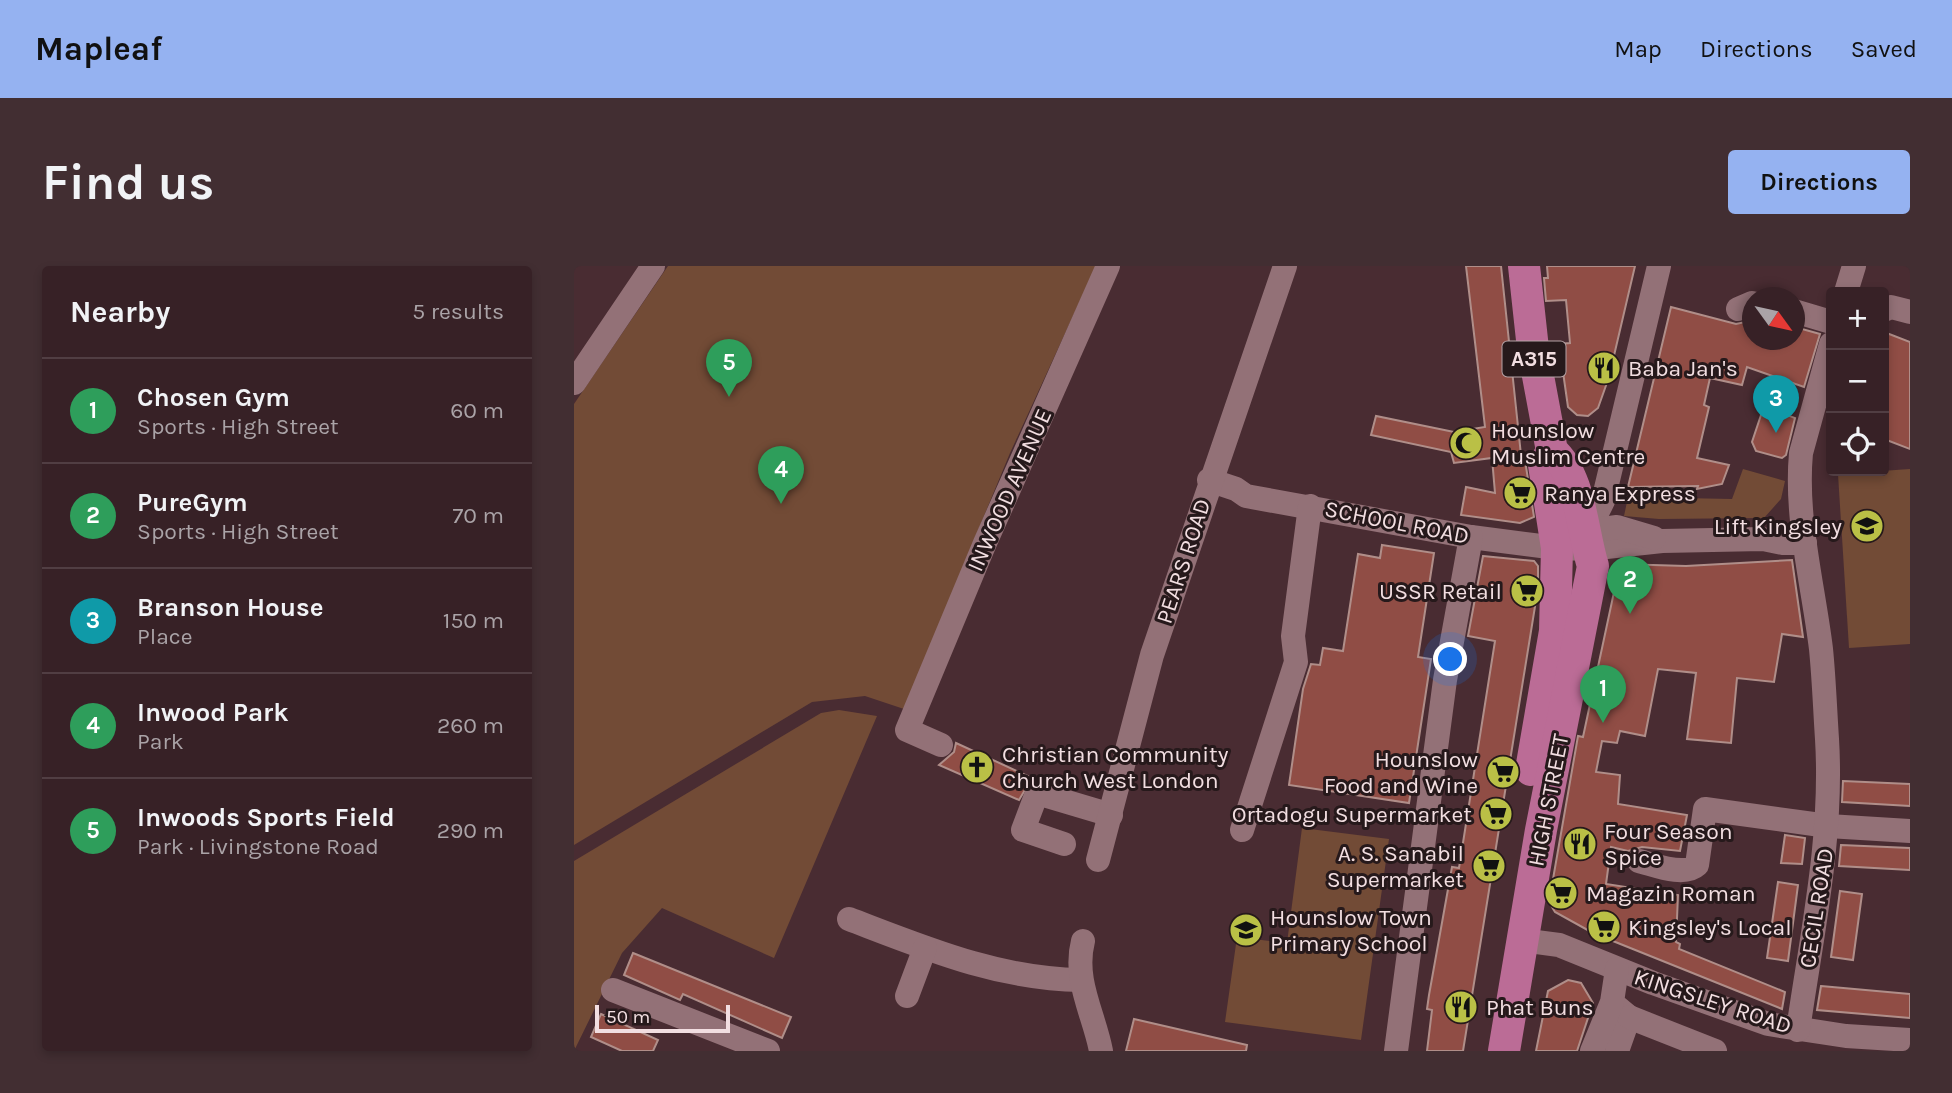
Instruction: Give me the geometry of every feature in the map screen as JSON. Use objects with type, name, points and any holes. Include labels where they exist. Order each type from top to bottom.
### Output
[{"type":"main road","name":"A315","points":[[1524,266],[1533,349],[1552,451],[1562,460],[1588,540]]},
{"type":"main road","name":"A315","points":[[1552,451],[1544,465],[1557,548]]},
{"type":"main road","points":[[1555,631],[1568,604],[1577,562],[1588,540]]},
{"type":"main road","name":"HIGH STREET","points":[[1490,1051],[1513,939],[1541,830],[1593,566],[1588,540]]},
{"type":"main road","name":"HIGH STREET","points":[[1504,1051],[1513,939],[1555,631],[1557,548]]},
{"type":"street","points":[[574,383],[653,266]]},
{"type":"street","name":"INWOOD AVENUE","points":[[941,745],[904,730],[1108,266]]},
{"type":"street","name":"PEARS ROAD","points":[[1098,860],[1111,815],[1115,787],[1152,655],[1209,480],[1285,266]]},
{"type":"street","name":"HIGH STREET","points":[[1588,540],[1603,501],[1659,266]]},
{"type":"street","points":[[1848,287],[1854,266]]},
{"type":"street","points":[[1889,308],[1910,312]]},
{"type":"street","points":[[1805,314],[1826,321]]},
{"type":"street","points":[[1639,862],[1684,871],[1693,869],[1697,865],[1705,809],[1828,826],[1821,651],[1801,509],[1801,453],[1829,350]]},
{"type":"street","name":"SCHOOL ROAD","points":[[1209,480],[1236,489],[1246,496],[1471,537],[1557,548],[1588,540],[1763,539],[1805,543]]},
{"type":"street","points":[[1242,830],[1294,667],[1293,636],[1310,506]]},
{"type":"street","points":[[1763,539],[1801,509]]},
{"type":"street","points":[[1396,1051],[1444,680],[1471,537]]},
{"type":"street","points":[[1064,844],[1023,830],[1037,793],[1111,815]]},
{"type":"street","name":"CECIL ROAD","points":[[1798,1030],[1828,826],[1910,831]]},
{"type":"street","points":[[849,919],[926,948],[1024,977],[1081,981]]},
{"type":"street","name":"KINGSLEY ROAD","points":[[1513,939],[1559,945],[1749,1018],[1798,1030],[1910,1040]]},
{"type":"street","points":[[1083,941],[1079,957],[1081,981],[1101,1051]]},
{"type":"street","points":[[907,996],[926,948]]},
{"type":"street","points":[[1617,969],[1620,1009],[1617,1051]]},
{"type":"street","points":[[613,990],[768,1051]]},
{"type":"street","points":[[1592,1051],[1620,1009]]},
{"type":"street","points":[[1620,1009],[1715,1051]]},
{"type":"shaded area","points":[[668,266],[1096,266],[1010,453],[904,709],[865,696],[812,702],[574,845],[574,404]]},
{"type":"shaded area","points":[[1743,469],[1785,481],[1781,499],[1764,518],[1659,519],[1624,516],[1628,497],[1732,499]]},
{"type":"shaded area","points":[[1910,469],[1910,644],[1849,648],[1838,476],[1889,476],[1889,470]]},
{"type":"shaded area","points":[[839,710],[877,716],[774,958],[662,908],[622,953],[574,1051],[574,861],[821,713]]},
{"type":"shaded area","points":[[1302,828],[1389,839],[1361,1040],[1225,1022],[1237,937],[1287,943]]},
{"type":"building","points":[[1466,266],[1501,266],[1521,455],[1524,454],[1534,517],[1520,523],[1461,515],[1466,487],[1495,493],[1492,458],[1454,463],[1451,452],[1371,435],[1376,416],[1454,432],[1485,427]]},
{"type":"building","points":[[1547,266],[1635,266],[1609,377],[1598,408],[1588,416],[1577,415],[1568,407],[1559,344],[1570,343],[1566,300],[1546,301],[1544,278],[1548,278]]},
{"type":"building","points":[[1671,307],[1736,324],[1742,323],[1742,350],[1805,350],[1805,330],[1820,334],[1804,387],[1747,367],[1742,385],[1710,378],[1704,405],[1709,407],[1697,458],[1729,465],[1722,484],[1697,489],[1698,486],[1628,487]]},
{"type":"building","points":[[1889,334],[1910,342],[1910,449],[1889,441]]},
{"type":"building","points":[[1769,408],[1795,418],[1786,455],[1782,458],[1756,451],[1752,442],[1761,415]]},
{"type":"building","points":[[1382,545],[1434,553],[1418,657],[1431,659],[1409,803],[1289,785],[1303,689],[1311,664],[1320,665],[1323,648],[1343,651],[1358,554],[1380,558]]},
{"type":"building","points":[[1483,556],[1534,561],[1538,566],[1538,588],[1463,1051],[1427,1051],[1432,1010],[1427,1009],[1429,995],[1452,867],[1459,868],[1495,641],[1468,636]]},
{"type":"building","points":[[1792,560],[1803,637],[1782,634],[1774,682],[1737,678],[1731,743],[1687,739],[1696,673],[1658,669],[1645,736],[1620,731],[1617,743],[1602,741],[1596,772],[1620,775],[1618,804],[1687,815],[1680,851],[1642,847],[1628,851],[1611,847],[1606,884],[1678,895],[1676,942],[1680,944],[1679,949],[1785,992],[1782,1009],[1593,933],[1555,912],[1549,902],[1578,736],[1583,737],[1620,564],[1686,566]]},
{"type":"building","name":"Christian Community Church West London","points":[[956,743],[1032,778],[1019,800],[939,765],[954,752]]},
{"type":"building","points":[[1843,781],[1910,784],[1910,806],[1842,802]]},
{"type":"building","points":[[1785,835],[1805,838],[1802,864],[1781,863]]},
{"type":"building","points":[[1841,845],[1910,848],[1910,870],[1839,866]]},
{"type":"building","points":[[1778,882],[1798,885],[1788,961],[1767,958]]},
{"type":"building","points":[[1840,891],[1862,894],[1853,960],[1831,957]]},
{"type":"building","points":[[633,953],[791,1017],[782,1038],[683,994],[680,1000],[624,975]]},
{"type":"building","points":[[1568,980],[1581,983],[1593,1003],[1577,1051],[1536,1051],[1548,991]]},
{"type":"building","points":[[1821,986],[1910,994],[1910,1018],[1817,1010]]},
{"type":"building","points":[[601,1014],[658,1040],[653,1051],[622,1051],[591,1037]]},
{"type":"building","points":[[1134,1019],[1247,1045],[1246,1051],[1126,1051]]},
{"type":"place","name":"Baba Jan's","points":[[1604,368]]},
{"type":"place","name":"Inwoods Sports Field","points":[[729,397]]},
{"type":"place","name":"Branson House","points":[[1776,433]]},
{"type":"place","name":"Hounslow Muslim Centre","points":[[1466,443]]},
{"type":"place","name":"Ranya Express","points":[[1520,493]]},
{"type":"place","name":"Inwood Park","points":[[781,504]]},
{"type":"place","name":"Lift Kingsley","points":[[1867,526]]},
{"type":"place","name":"USSR Retail","points":[[1527,591]]},
{"type":"place","name":"PureGym","points":[[1630,614]]},
{"type":"place","name":"Chosen Gym","points":[[1603,723]]},
{"type":"place","name":"Christian Community Church West London","points":[[977,767]]},
{"type":"place","name":"Hounslow Food and Wine","points":[[1503,772]]},
{"type":"place","name":"Ortadogu Supermarket","points":[[1496,814]]},
{"type":"place","name":"Four Season Spice","points":[[1580,844]]},
{"type":"place","name":"A. S. Sanabil Supermarket","points":[[1489,866]]},
{"type":"place","name":"Magazin Roman","points":[[1561,893]]},
{"type":"place","name":"Kingsley's Local","points":[[1604,927]]},
{"type":"place","name":"Hounslow Town Primary School","points":[[1246,930]]},
{"type":"place","name":"Phat Buns","points":[[1461,1007]]}]
